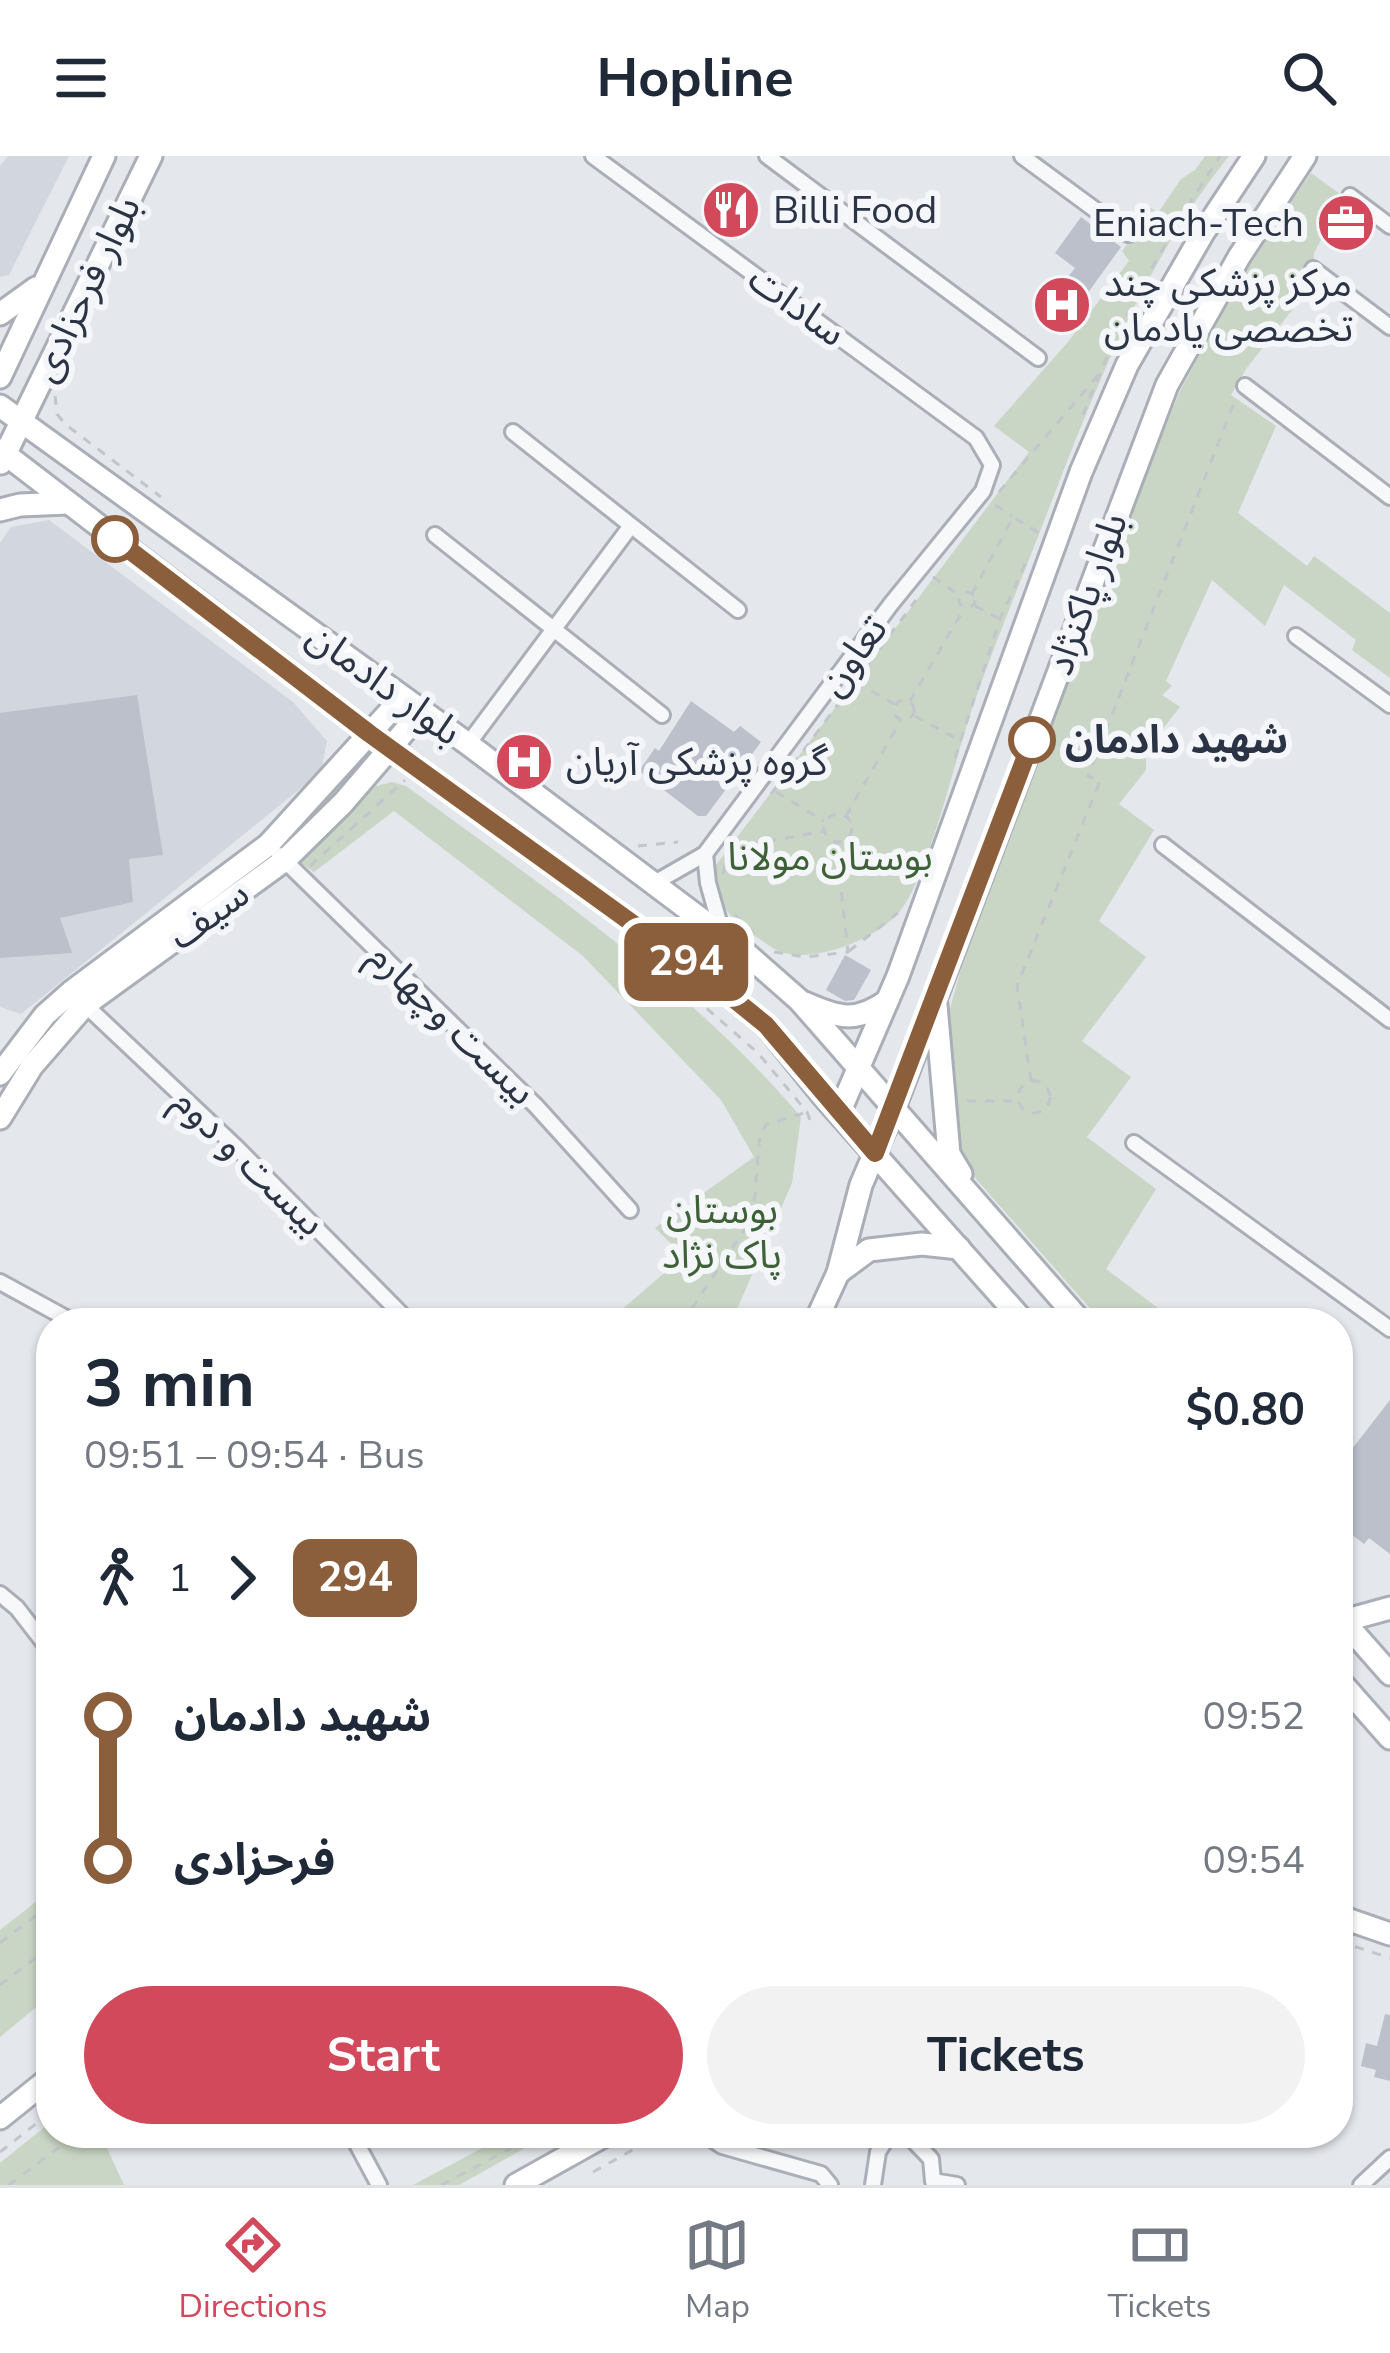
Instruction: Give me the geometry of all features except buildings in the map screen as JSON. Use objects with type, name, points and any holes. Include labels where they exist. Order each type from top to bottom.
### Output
[{"type":"main road","name":"بلوار فرحزادی","points":[[0,377],[104,156]]},
{"type":"main road","name":"بلوار فرحزادی","points":[[2,456],[151,156]]},
{"type":"main road","name":"بلوار پاکنژاد","points":[[839,1113],[898,976],[1082,472],[1118,386],[1203,232],[1254,156]]},
{"type":"main road","name":"بلوار پاکنژاد","points":[[822,1308],[838,1273],[861,1185],[1167,385],[1239,256],[1305,156]]},
{"type":"main road","points":[[0,314],[28,297],[45,279]]},
{"type":"main road","name":"بلوار دادمان","points":[[0,406],[468,744],[723,936],[799,1000],[1069,1308]]},
{"type":"main road","name":"بلوار دادمان","points":[[2,456],[766,1025],[1012,1308]]},
{"type":"main road","points":[[0,510],[68,503]]},
{"type":"main road","name":"سیف","points":[[284,860],[370,734],[402,698]]},
{"type":"main road","name":"سیف","points":[[0,1074],[44,1015],[78,998],[284,860],[391,750],[422,711]]},
{"type":"main road","points":[[898,976],[913,999],[936,998],[949,1154],[983,1210]]},
{"type":"main road","name":"سیف","points":[[0,1118],[78,998]]},
{"type":"main road","points":[[799,1000],[851,1017],[867,1016],[888,1001]]},
{"type":"main road","points":[[838,1273],[868,1250],[922,1244],[959,1248]]},
{"type":"main road","points":[[1353,1616],[1390,1609]]},
{"type":"main road","points":[[1353,1632],[1390,1674]]},
{"type":"main road","points":[[1353,1696],[1390,1738]]},
{"type":"main road","points":[[1353,1921],[1390,1934]]},
{"type":"main road","points":[[0,2118],[36,2089]]},
{"type":"main road","points":[[516,2185],[554,2176],[590,2148]]},
{"type":"street","name":"سادات","points":[[592,156],[976,438],[992,465]]},
{"type":"street","points":[[767,156],[1038,358]]},
{"type":"street","points":[[1022,156],[1128,234]]},
{"type":"street","points":[[1350,196],[1390,226]]},
{"type":"street","points":[[1312,269],[1390,327]]},
{"type":"street","points":[[1245,386],[1390,497]]},
{"type":"street","points":[[513,432],[738,610]]},
{"type":"street","name":"تعاون","points":[[651,885],[705,854],[983,491],[992,465]]},
{"type":"street","points":[[468,744],[630,526]]},
{"type":"street","points":[[435,535],[662,715]]},
{"type":"street","points":[[1296,636],[1390,704]]},
{"type":"street","points":[[1163,845],[1390,1021]]},
{"type":"street","points":[[705,854],[723,936]]},
{"type":"street","name":"بیست وچهارم","points":[[284,860],[536,1106],[629,1210]]},
{"type":"street","name":"بیست و دوم","points":[[78,998],[235,1146],[395,1308]]},
{"type":"street","points":[[1134,1143],[1390,1329]]},
{"type":"street","points":[[0,1282],[48,1308]]},
{"type":"street","points":[[0,1594],[36,1633]]},
{"type":"street","points":[[359,2148],[379,2185]]},
{"type":"street","points":[[729,2148],[820,2174],[830,2185]]},
{"type":"street","points":[[873,2185],[881,2148]]},
{"type":"street","points":[[920,2148],[931,2159],[933,2181],[958,2185]]},
{"type":"street","points":[[1361,2185],[1390,2158]]},
{"type":"path","points":[[1083,415],[1156,255],[1220,156]]},
{"type":"path","points":[[1040,533],[991,502],[1098,375]]},
{"type":"path","points":[[1030,1081],[1017,986],[1100,781],[1088,776],[1229,407],[1245,386]]},
{"type":"path","points":[[55,394],[57,414],[65,424],[166,500]]},
{"type":"path","points":[[973,605],[972,594],[1013,518]]},
{"type":"path","points":[[954,761],[1000,619],[1030,554]]},
{"type":"path","points":[[913,716],[910,701],[964,607],[961,596],[933,577]]},
{"type":"path","points":[[762,805],[920,594]]},
{"type":"path","points":[[961,596],[972,594]]},
{"type":"path","points":[[964,607],[973,605],[1000,619]]},
{"type":"path","points":[[855,681],[896,705]]},
{"type":"path","points":[[901,719],[894,712],[896,705],[910,701]]},
{"type":"path","points":[[846,816],[901,719],[913,716],[961,740]]},
{"type":"path","points":[[284,860],[386,799],[408,777],[402,773]]},
{"type":"path","points":[[773,790],[826,822]]},
{"type":"path","points":[[824,831],[832,815],[846,816]]},
{"type":"path","points":[[846,816],[853,828],[849,838]]},
{"type":"path","points":[[824,831],[836,842],[848,952]]},
{"type":"path","points":[[728,849],[824,831]]},
{"type":"path","points":[[720,890],[728,849],[739,834]]},
{"type":"path","points":[[836,842],[849,838]]},
{"type":"path","points":[[849,838],[914,882],[908,895]]},
{"type":"path","points":[[632,846],[678,842]]},
{"type":"path","points":[[728,903],[761,940]]},
{"type":"path","points":[[774,952],[806,957],[848,952],[903,908]]},
{"type":"path","points":[[668,975],[758,1053],[811,1123]]},
{"type":"path","points":[[1030,1081],[1046,1085],[1051,1096],[1048,1106],[1034,1114],[1018,1101],[1022,1086],[1030,1081]]},
{"type":"path","points":[[968,1101],[1018,1101]]},
{"type":"path","points":[[692,1308],[753,1217],[760,1133],[766,1124],[807,1112]]},
{"type":"path","points":[[0,1943],[36,1915]]},
{"type":"path","points":[[1353,1946],[1390,1958]]},
{"type":"path","points":[[0,1985],[36,1957]]},
{"type":"path","points":[[0,2152],[36,2124]]},
{"type":"path","points":[[9,2185],[58,2148]]},
{"type":"path","points":[[441,2185],[511,2148]]},
{"type":"path","points":[[534,2148],[554,2176]]},
{"type":"path","points":[[593,2172],[636,2148]]},
{"type":"shaded area","points":[[8,156],[69,156],[9,275],[0,277],[0,166]]},
{"type":"shaded area","points":[[49,520],[293,702],[327,741],[321,772],[21,1014],[0,1007],[0,543],[11,527]]},
{"type":"green space","name":"بوستان مولانا","points":[[1205,156],[1229,156],[1172,238],[1104,371],[982,681],[911,894],[890,921],[847,946],[799,955],[775,950],[727,910],[717,892],[713,869],[1029,452],[994,426],[1067,343],[1129,261],[1122,251],[1142,224],[1145,204],[1158,213],[1181,179]]},
{"type":"green space","points":[[1311,173],[1344,197],[1314,253],[1314,282],[1231,395],[1276,426],[1238,513],[1307,566],[1314,556],[1390,613],[1390,678],[1352,650],[1356,640],[1284,585],[1265,626],[1212,580],[1166,681],[1172,686],[1162,695],[1180,707],[1146,750],[1146,770],[1119,804],[1154,830],[1099,921],[1146,957],[1082,1041],[1131,1077],[1087,1137],[1156,1189],[1106,1269],[1158,1308],[1090,1308],[962,1163],[953,1129],[945,1027],[964,958],[1126,523],[1181,389],[1248,265]]},
{"type":"green space","name":"بوستان پاک نژاد","points":[[392,782],[406,786],[614,941],[713,1025],[801,1117],[792,1183],[738,1308],[623,1308],[684,1256],[655,1228],[754,1157],[721,1100],[583,956],[394,811],[314,872],[300,862],[376,786]]},
{"type":"green space","points":[[36,1902],[36,2007],[0,2037],[0,1930]]},
{"type":"green space","points":[[36,2134],[36,2148],[107,2148],[124,2185],[0,2185],[0,2163]]},
{"type":"green space","points":[[482,2148],[525,2148],[459,2185],[413,2185]]},
{"type":"bus line","name":"294","points":[[115,539],[370,734],[708,978],[766,1025],[875,1153],[1032,740]]},
{"type":"place","name":"Billi Food","points":[[731,210]]},
{"type":"place","name":"Eniach-Tech","points":[[1346,223]]},
{"type":"place","name":"مرکز پزشکی چند تخصصی یادمان","points":[[1062,305]]},
{"type":"place","name":"شهید دادمان","points":[[1032,740]]},
{"type":"place","name":"گروه پزشکی آریان","points":[[524,762]]}]
